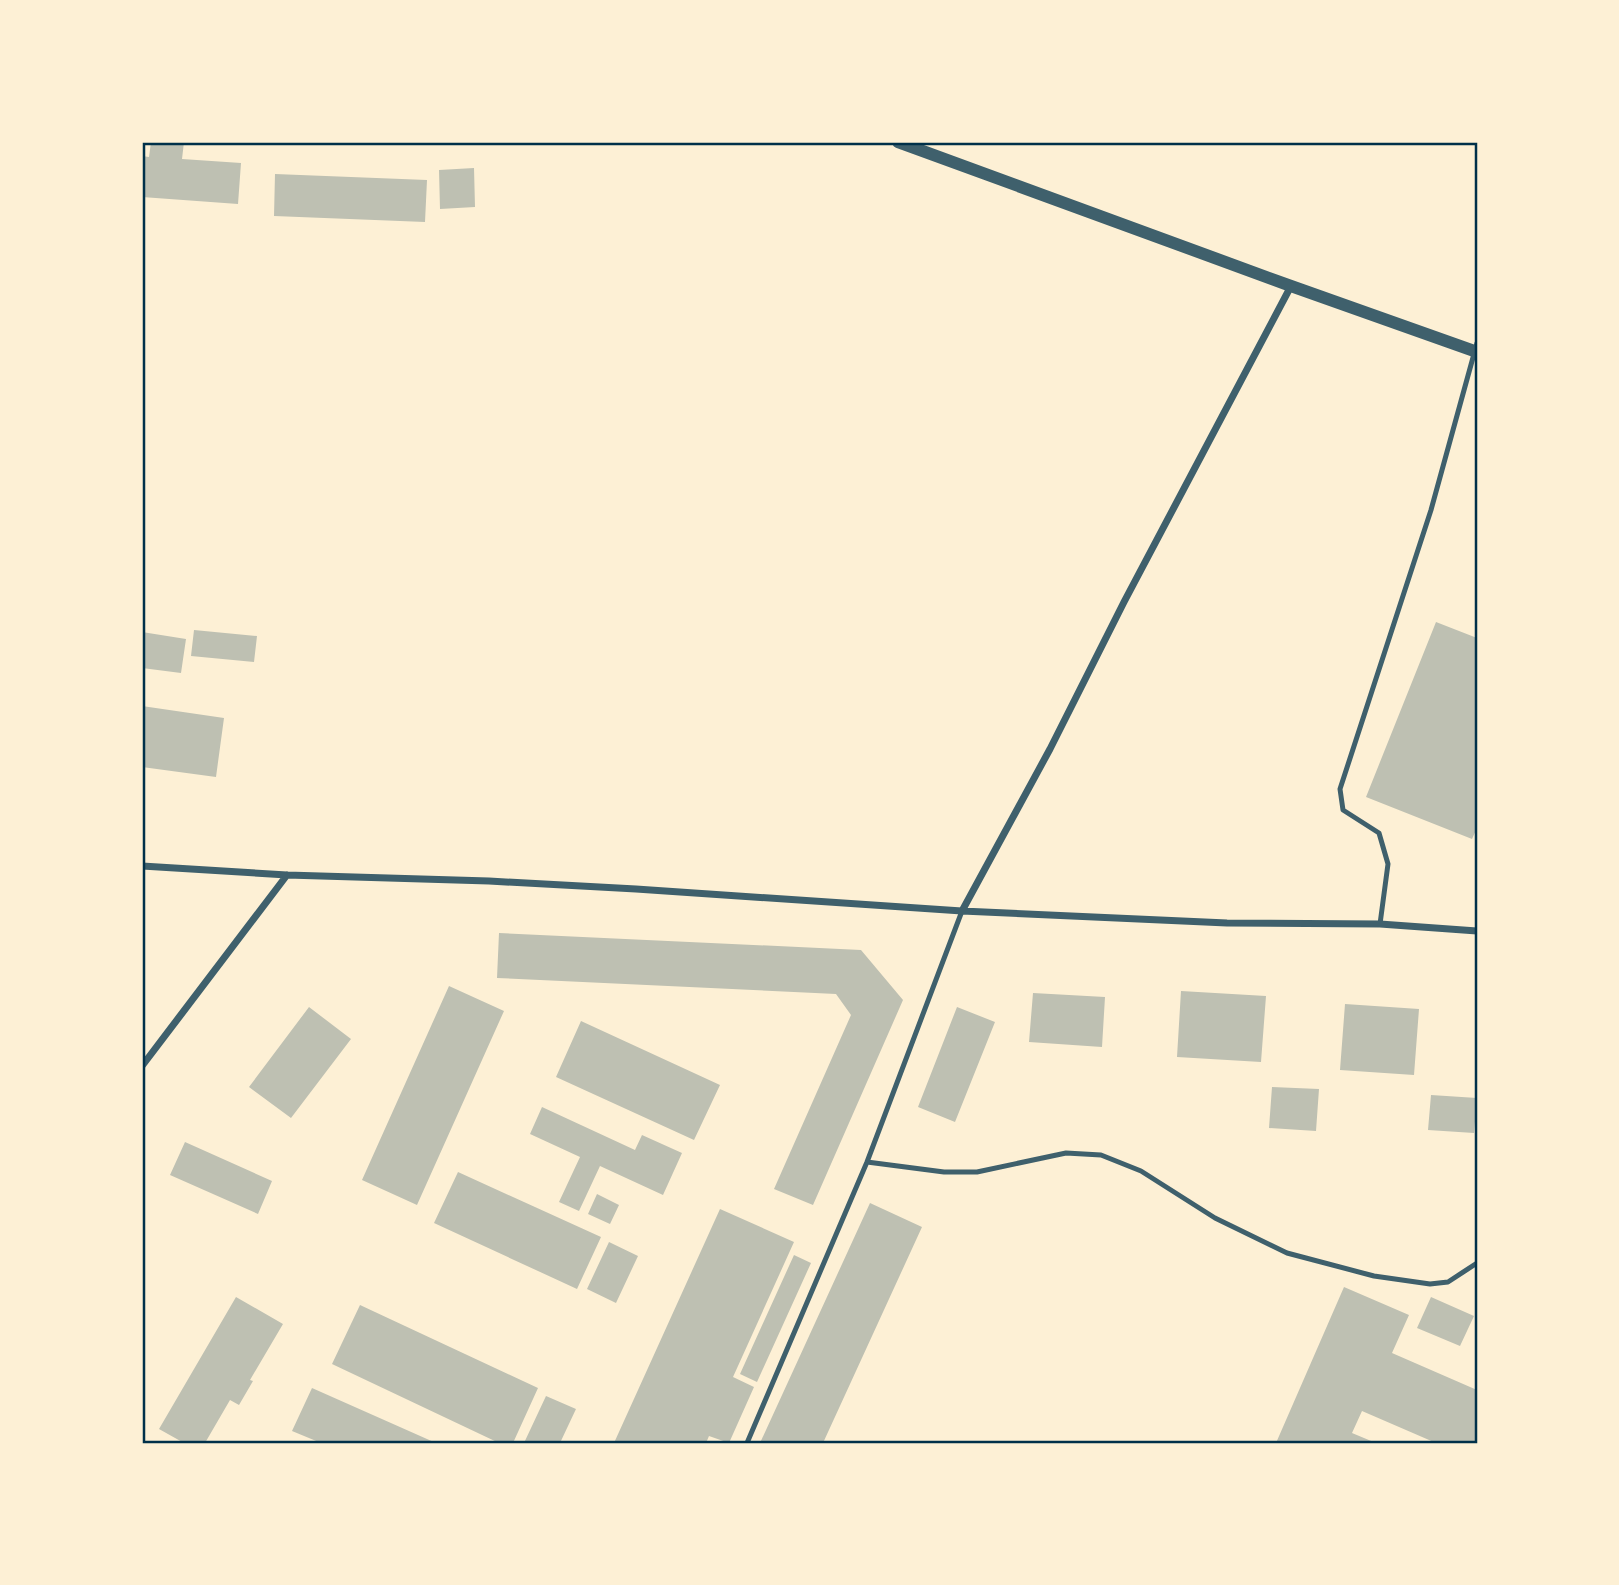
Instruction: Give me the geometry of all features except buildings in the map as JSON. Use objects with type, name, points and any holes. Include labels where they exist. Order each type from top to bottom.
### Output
[{"type":"street","points":[[898,142],[1291,286],[1476,348]]},
{"type":"street","points":[[962,911],[1050,749],[1130,590],[1291,286]]},
{"type":"street","points":[[142,866],[287,875],[516,882],[962,911],[1227,923],[1380,924],[1477,931]]},
{"type":"street","points":[[142,1066],[287,875]]},
{"type":"lane","points":[[1380,924],[1388,864],[1379,833],[1343,810],[1340,789],[1431,510],[1476,348]]},
{"type":"lane","points":[[747,1443],[867,1162],[962,911]]},
{"type":"lane","points":[[867,1162],[944,1172],[977,1172],[1066,1153],[1101,1155],[1141,1171],[1214,1218],[1287,1253],[1374,1276],[1430,1284],[1448,1282],[1477,1263]]}]
